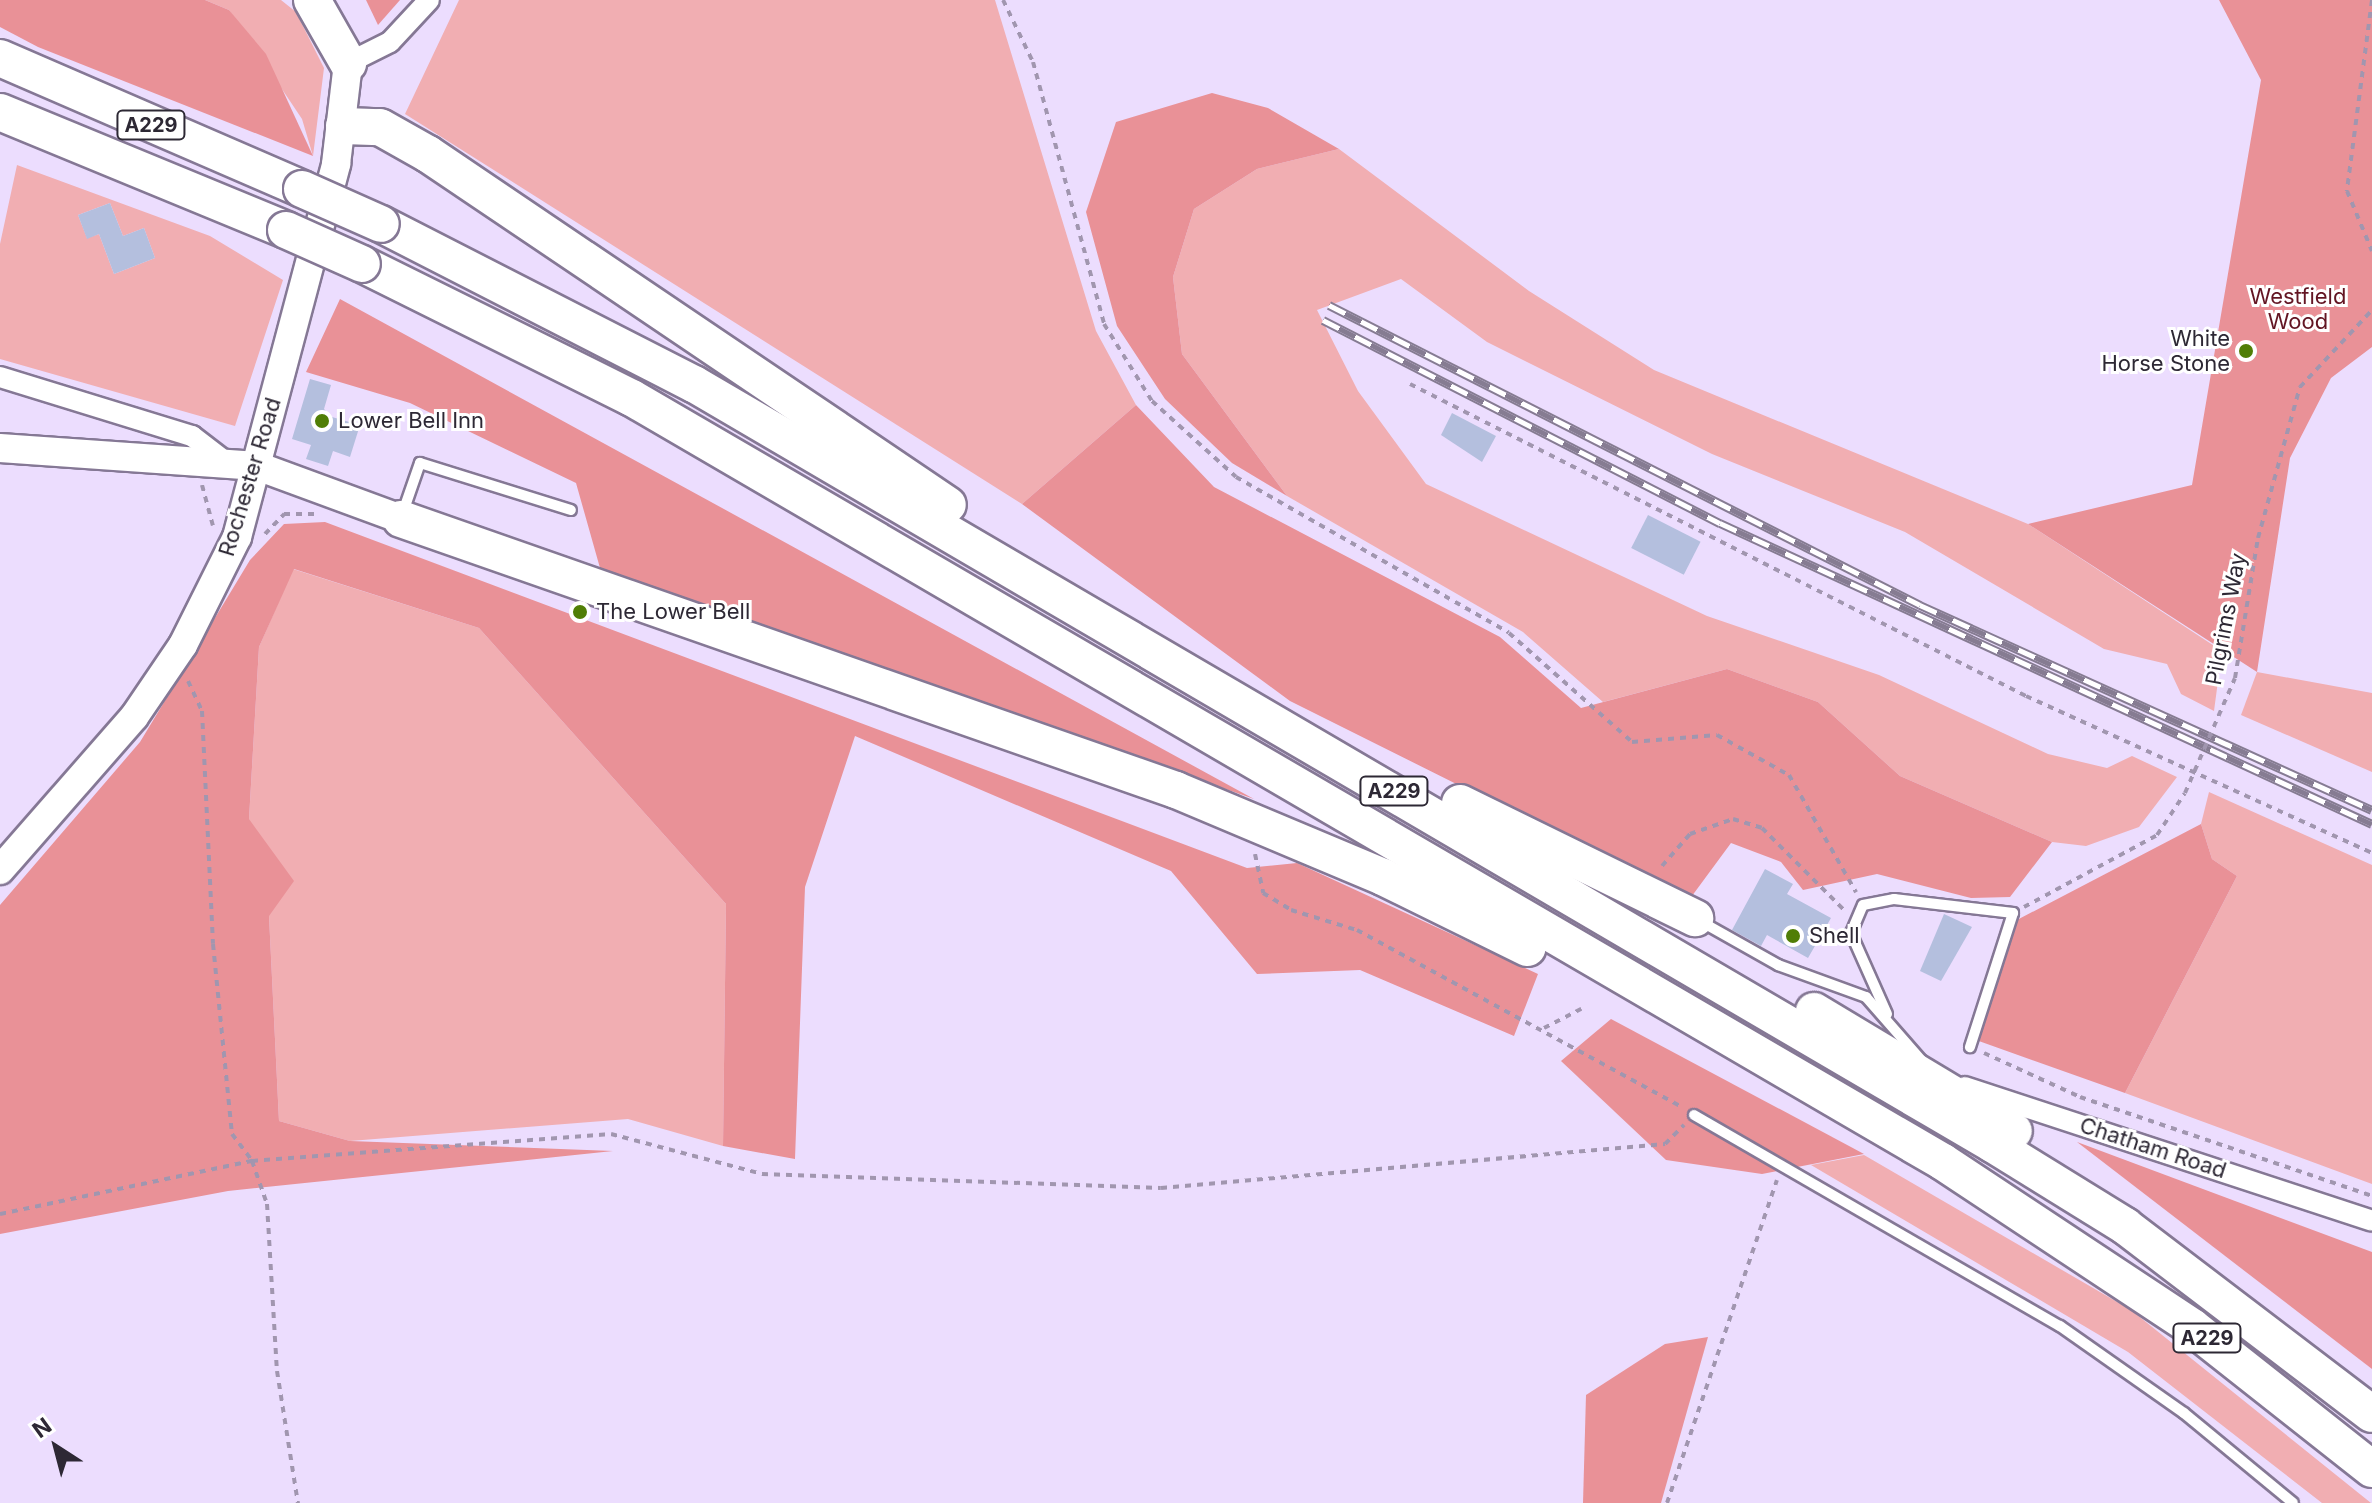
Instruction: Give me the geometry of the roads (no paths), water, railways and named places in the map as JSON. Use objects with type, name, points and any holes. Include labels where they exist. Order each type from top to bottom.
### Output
[{"type":"highway","points":[[312,0],[348,63]]},
{"type":"highway","name":"A229","points":[[0,58],[381,224],[626,346],[1498,851],[2007,1153],[2243,1311],[2372,1414]]},
{"type":"highway","name":"A229","points":[[0,112],[362,264],[632,398],[1943,1162],[2102,1266],[2227,1353],[2372,1469]]},
{"type":"highway","points":[[344,126],[380,127],[428,154],[993,536],[1032,579]]},
{"type":"highway","points":[[401,519],[1176,790],[1494,930],[1676,1030],[1731,1041]]},
{"type":"highway","points":[[1185,669],[1695,918]]},
{"type":"highway","points":[[1498,851],[1619,903],[1934,1077],[2203,1259],[2243,1311]]},
{"type":"street","points":[[348,63],[390,42],[429,0]]},
{"type":"street","name":"Rochester Road","points":[[0,870],[134,717],[183,645],[237,537],[344,126],[348,63]]},
{"type":"street","points":[[0,377],[192,436],[226,462]]},
{"type":"street","points":[[0,448],[257,466],[401,519]]},
{"type":"street","name":"Chatham Road","points":[[1934,1077],[2372,1221]]},
{"type":"lane","points":[[401,519],[420,463],[571,510]]},
{"type":"lane","points":[[1934,1077],[1887,1014],[1851,933],[1853,919],[1863,905],[1894,899],[2013,913],[1970,1047]]},
{"type":"lane","points":[[1695,918],[1778,965],[1866,997],[1887,1014]]},
{"type":"lane","points":[[1694,1115],[1781,1166],[1921,1239],[2060,1326],[2184,1413],[2293,1503]]},
{"type":"railway","points":[[1329,305],[1920,605],[2372,810]]},
{"type":"railway","points":[[1323,320],[1720,523],[2372,824]]},
{"type":"place","name":"White Horse Stone","points":[[2246,351]]},
{"type":"place","name":"Lower Bell Inn","points":[[322,421]]},
{"type":"place","name":"The Lower Bell","points":[[580,612]]},
{"type":"place","name":"Shell","points":[[1793,936]]},
{"type":"park label","name":"Westfield Wood","points":[[2298,308]]}]
